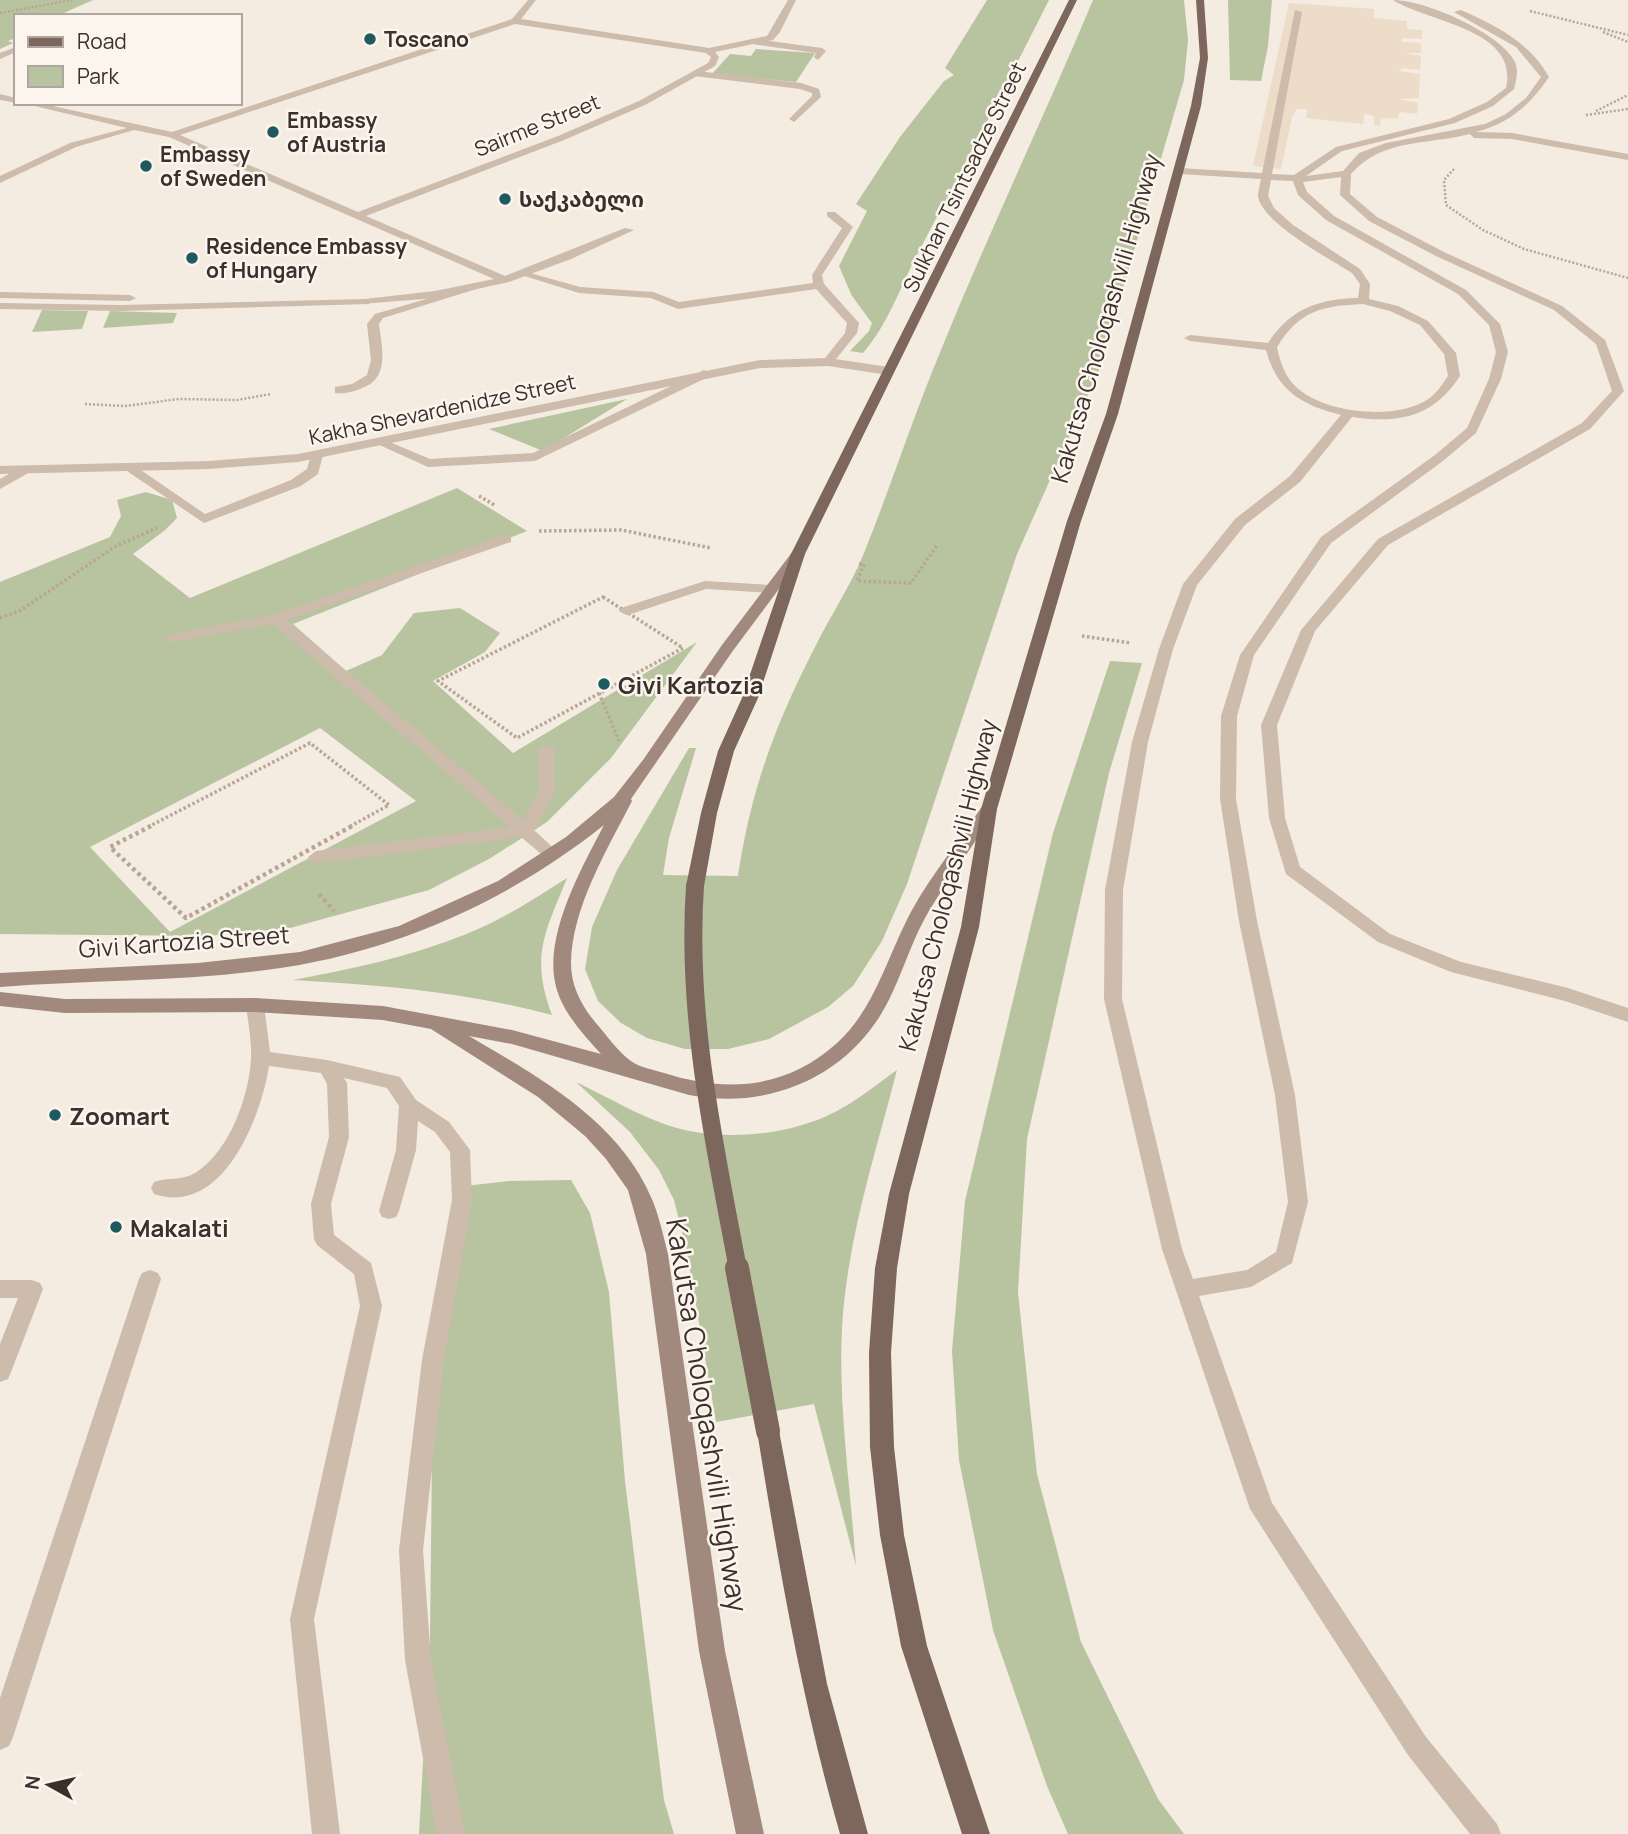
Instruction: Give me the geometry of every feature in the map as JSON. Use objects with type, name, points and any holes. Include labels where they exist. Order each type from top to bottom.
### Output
[{"type":"main road","name":"Sulkhan Tsintsadze Street","points":[[889,370],[1073,0]]},
{"type":"main road","name":"Kakutsa Choloqashvili Highway","points":[[976,1834],[914,1646],[892,1535],[882,1447],[880,1353],[886,1268],[899,1194],[970,927],[989,809],[1074,521],[1112,414],[1196,106],[1204,58],[1200,0]]},
{"type":"main road","name":"Givi Kartozia Street","points":[[0,980],[62,974],[213,969],[328,954],[382,939],[441,916],[502,887],[552,854],[628,792],[712,669],[798,554],[889,370]]},
{"type":"main road","points":[[798,554],[750,698],[726,751],[709,813],[695,886],[691,963],[701,1071],[768,1431],[801,1628],[831,1761],[854,1834]]},
{"type":"main road","points":[[627,1068],[593,1034],[576,1008],[564,983],[561,955],[568,928],[628,792]]},
{"type":"main road","points":[[0,999],[65,1006],[256,1005],[323,1008],[430,1021],[512,1037],[689,1088],[716,1093],[760,1090],[804,1076],[844,1048],[870,1017],[920,911],[989,809]]},
{"type":"main road","name":"Kakutsa Choloqashvili Highway","points":[[430,1021],[553,1096],[608,1147],[632,1179],[647,1214],[657,1254],[712,1651],[750,1834]]},
{"type":"street","points":[[514,21],[532,0]]},
{"type":"street","points":[[172,135],[514,21],[709,51],[769,38],[776,32],[792,0]]},
{"type":"street","points":[[1297,178],[1313,164],[1339,149],[1452,121],[1490,104],[1510,89],[1513,74],[1511,63],[1495,46],[1467,27],[1397,0]]},
{"type":"street","points":[[1429,0],[1485,23],[1512,40],[1537,59],[1545,76],[1534,98],[1508,120],[1456,135],[1412,142],[1363,155],[1346,173],[1345,195],[1373,219],[1440,254],[1558,308],[1601,342],[1618,390],[1586,426],[1382,542],[1308,630],[1269,725],[1277,818],[1292,870],[1384,938],[1457,967],[1568,995],[1628,1015]]},
{"type":"street","points":[[1298,12],[1263,196],[1270,210],[1289,227],[1356,271],[1365,284],[1363,302]]},
{"type":"street","points":[[755,42],[822,51],[818,57]]},
{"type":"street","points":[[696,74],[712,64],[715,57],[709,51]]},
{"type":"street","points":[[696,74],[801,86],[817,91],[817,97],[794,118]]},
{"type":"street","name":"Sairme Street","points":[[357,216],[561,138],[642,103],[696,74]]},
{"type":"street","points":[[35,105],[172,135],[505,280]]},
{"type":"street","points":[[0,180],[73,145],[137,129]]},
{"type":"street","points":[[1456,135],[1512,136],[1628,158]]},
{"type":"street","points":[[1179,171],[1297,178],[1346,173]]},
{"type":"street","points":[[1186,1289],[1251,1278],[1285,1256],[1298,1202],[1285,1095],[1248,921],[1228,799],[1229,716],[1247,655],[1326,540],[1439,458],[1472,430],[1495,379],[1502,352],[1493,324],[1462,292],[1330,218],[1302,193],[1297,178]]},
{"type":"street","points":[[828,362],[851,333],[853,323],[819,285],[817,275],[848,227],[831,214]]},
{"type":"street","points":[[339,390],[355,388],[375,376],[379,364],[373,324],[379,316],[445,299],[523,274],[629,230]]},
{"type":"street","points":[[523,274],[579,290],[653,295],[678,306],[819,285]]},
{"type":"street","points":[[0,306],[120,308],[365,302],[478,287]]},
{"type":"street","points":[[0,295],[265,304]]},
{"type":"street","points":[[1338,302],[1363,302],[1394,308],[1424,323],[1450,353],[1454,376],[1442,394],[1424,407],[1389,414],[1349,414],[1321,406],[1296,393],[1274,363],[1271,347],[1293,316],[1338,302]]},
{"type":"street","points":[[1190,338],[1271,347]]},
{"type":"street","name":"Kakha Shevardenidze Street","points":[[0,470],[209,465],[317,455],[760,364],[828,362],[889,370]]},
{"type":"street","points":[[381,443],[428,463],[535,457],[705,374]]},
{"type":"street","points":[[1349,414],[1295,479],[1240,522],[1191,583],[1166,649],[1140,742],[1114,890],[1113,999],[1172,1249],[1262,1509],[1417,1746],[1487,1834]]},
{"type":"street","points":[[127,467],[205,519],[296,483],[313,471],[317,455]]},
{"type":"street","points":[[0,485],[25,469]]},
{"type":"street","points":[[171,638],[276,619],[506,539]]},
{"type":"street","points":[[626,611],[705,585],[771,589]]},
{"type":"street","points":[[276,619],[552,854]]},
{"type":"street","points":[[525,831],[547,792],[547,749]]},
{"type":"street","points":[[316,857],[525,831]]},
{"type":"street","points":[[161,1188],[188,1185],[212,1171],[230,1148],[251,1107],[261,1058],[256,1005]]},
{"type":"street","points":[[261,1058],[327,1067],[393,1083],[409,1105],[442,1127],[460,1150],[462,1200],[433,1360],[411,1550],[418,1660],[451,1834]]},
{"type":"street","points":[[326,1834],[302,1619],[371,1306],[364,1269],[324,1238],[321,1205],[339,1137],[337,1083],[327,1067]]},
{"type":"street","points":[[389,1211],[406,1150],[409,1105]]},
{"type":"street","points":[[0,1737],[150,1279]]},
{"type":"street","points":[[0,1289],[32,1289],[0,1372]]},
{"type":"path","points":[[0,13],[72,0]]},
{"type":"path","points":[[1525,10],[1628,35]]},
{"type":"path","points":[[1589,27],[1628,41]]},
{"type":"path","points":[[1579,117],[1628,95]]},
{"type":"path","points":[[1592,113],[1628,109]]},
{"type":"path","points":[[1512,136],[1472,151],[1444,180],[1446,205],[1483,230],[1524,249],[1628,278]]},
{"type":"path","points":[[85,404],[125,406],[179,399],[237,400],[271,394]]},
{"type":"path","points":[[428,463],[506,512]]},
{"type":"path","points":[[0,618],[21,610],[116,546],[193,512]]},
{"type":"path","points":[[536,531],[621,530],[714,549]]},
{"type":"path","points":[[859,564],[864,564],[857,580],[882,584],[911,583],[938,544]]},
{"type":"path","points":[[603,597],[682,648],[599,693],[517,738],[438,681],[603,597]]},
{"type":"path","points":[[1082,636],[1166,649]]},
{"type":"path","points":[[599,693],[623,751]]},
{"type":"path","points":[[310,743],[389,804],[267,873],[186,918],[110,847],[310,743]]},
{"type":"green space","points":[[0,0],[93,0],[62,14],[14,14],[14,39],[8,41],[13,43],[0,49]]},
{"type":"green space","points":[[987,0],[1049,0],[887,317],[863,353],[850,351],[869,331],[872,323],[852,296],[839,266],[867,211],[856,204],[900,137],[944,81],[954,75],[945,68]]},
{"type":"green space","points":[[1093,0],[1184,0],[1188,40],[1184,80],[1099,370],[1017,554],[907,884],[882,941],[853,986],[828,1007],[769,1039],[728,1049],[685,1049],[647,1038],[621,1023],[598,1001],[585,969],[592,927],[617,870],[689,748],[696,748],[669,838],[663,875],[738,876],[750,814],[776,731],[821,635],[864,553],[941,350]]},
{"type":"green space","points":[[1228,0],[1272,0],[1268,46],[1261,81],[1230,80]]},
{"type":"green space","points":[[756,49],[815,53],[796,82],[712,74],[730,54],[751,56]]},
{"type":"green space","points":[[42,310],[88,311],[82,329],[32,332]]},
{"type":"green space","points":[[110,311],[177,313],[173,323],[103,328]]},
{"type":"green space","points":[[627,399],[543,451],[489,429]]},
{"type":"green space","points":[[457,488],[527,531],[293,624],[346,671],[382,655],[414,613],[460,608],[500,633],[485,652],[433,681],[513,753],[697,642],[611,758],[547,822],[489,859],[429,890],[290,928],[208,936],[0,934],[0,582],[110,537],[121,516],[117,500],[146,492],[172,500],[177,518],[133,554],[190,598]],"holes":[[[320,728],[416,801],[170,932],[90,847]]]},
{"type":"green space","points":[[1110,661],[1142,663],[1109,773],[1027,1139],[1018,1292],[1037,1474],[1081,1642],[1158,1799],[1184,1834],[1068,1834],[1047,1786],[993,1630],[959,1460],[952,1351],[965,1201],[1053,833]]},
{"type":"green space","points":[[567,878],[552,914],[541,960],[545,994],[552,1015],[424,991],[293,980],[380,962],[443,943],[504,916]]},
{"type":"green space","points":[[897,1070],[854,1237],[842,1327],[844,1430],[856,1566],[814,1404],[716,1422],[687,1252],[674,1200],[659,1170],[630,1132],[576,1082],[674,1127],[707,1134],[745,1135],[782,1130],[818,1120],[851,1103]]},
{"type":"green space","points":[[571,1180],[590,1213],[609,1292],[625,1481],[664,1800],[674,1834],[419,1834],[430,1641],[432,1453],[465,1186],[509,1181]]},
{"type":"shaded area","points":[[1289,3],[1374,9],[1374,18],[1407,21],[1407,29],[1422,30],[1422,39],[1402,38],[1402,42],[1421,43],[1421,53],[1403,53],[1421,56],[1420,70],[1402,68],[1399,71],[1420,74],[1419,98],[1399,99],[1418,103],[1417,114],[1400,112],[1397,119],[1381,118],[1380,126],[1374,125],[1374,116],[1367,114],[1364,114],[1363,124],[1306,118],[1307,109],[1297,109],[1292,117],[1281,169],[1253,166]]},
{"type":"place","name":"Toscano","points":[[370,39]]},
{"type":"place","name":"Embassy of Austria","points":[[273,132]]},
{"type":"place","name":"Embassy of Sweden","points":[[146,166]]},
{"type":"place","name":"საქკაბელი","points":[[505,199]]},
{"type":"place","name":"Residence Embassy of Hungary","points":[[192,258]]},
{"type":"place","name":"Givi Kartozia","points":[[604,684]]},
{"type":"place","name":"Zoomart","points":[[55,1115]]},
{"type":"place","name":"Makalati","points":[[116,1227]]}]
